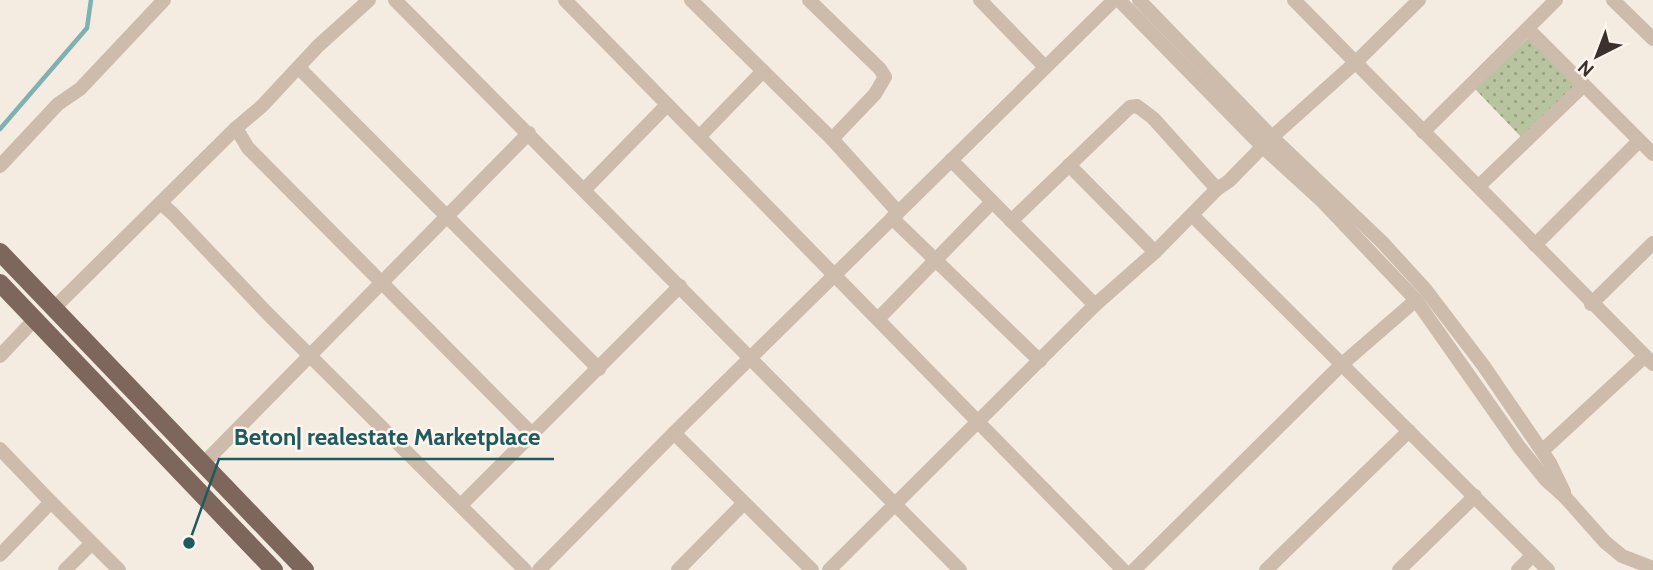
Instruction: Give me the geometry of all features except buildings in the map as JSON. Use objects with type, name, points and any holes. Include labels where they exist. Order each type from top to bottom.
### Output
[{"type":"main road","points":[[0,253],[305,570]]},
{"type":"main road","points":[[0,283],[274,570]]},
{"type":"street","points":[[0,166],[58,104],[80,89],[163,0]]},
{"type":"street","points":[[53,309],[236,128],[262,106],[318,46],[369,0]]},
{"type":"street","points":[[395,0],[960,570]]},
{"type":"street","points":[[565,0],[1123,570]]},
{"type":"street","points":[[691,0],[832,139],[936,260],[1040,361]]},
{"type":"street","points":[[809,0],[885,76],[876,94],[832,139]]},
{"type":"street","points":[[979,0],[1045,67]]},
{"type":"street","points":[[539,570],[1045,67],[1117,0],[1268,142],[1382,242],[1425,289],[1483,365],[1542,452],[1557,475],[1566,497]]},
{"type":"street","points":[[1139,0],[1416,300],[1536,469],[1566,497],[1605,542],[1622,556],[1653,568]]},
{"type":"street","points":[[1294,0],[1649,360],[1542,452]]},
{"type":"street","points":[[829,570],[1095,305],[1155,252],[1217,189],[1229,181],[1419,0]]},
{"type":"street","points":[[1423,132],[1556,0]]},
{"type":"street","points":[[1613,0],[1653,39]]},
{"type":"street","points":[[1528,29],[1653,154]]},
{"type":"street","points":[[299,68],[599,369]]},
{"type":"street","points":[[699,137],[763,71]]},
{"type":"street","points":[[1479,186],[1584,85]]},
{"type":"street","points":[[584,189],[667,105]]},
{"type":"street","points":[[1011,221],[1129,107],[1137,106],[1153,118],[1217,189]]},
{"type":"street","points":[[236,128],[248,148],[532,433]]},
{"type":"street","points":[[203,464],[529,133]]},
{"type":"street","points":[[1535,245],[1639,141]]},
{"type":"street","points":[[951,160],[1095,305]]},
{"type":"street","points":[[1069,165],[1155,252]]},
{"type":"street","points":[[879,318],[992,202]]},
{"type":"street","points":[[159,205],[173,214],[525,570]]},
{"type":"street","points":[[1192,215],[1548,570]]},
{"type":"street","points":[[1591,304],[1653,243]]},
{"type":"street","points":[[461,505],[680,286]]},
{"type":"street","points":[[1134,570],[1341,365],[1416,300]]},
{"type":"street","points":[[0,356],[35,319]]},
{"type":"street","points":[[1266,570],[1409,431]]},
{"type":"street","points":[[674,433],[812,570]]},
{"type":"street","points":[[0,449],[119,570]]},
{"type":"street","points":[[1399,570],[1475,496]]},
{"type":"street","points":[[0,555],[51,502]]},
{"type":"street","points":[[678,570],[744,503]]},
{"type":"street","points":[[65,570],[91,544]]},
{"type":"street","points":[[1518,570],[1533,555]]},
{"type":"street","points":[[1622,556],[1628,570]]},
{"type":"green space","points":[[1530,36],[1579,87],[1524,140],[1475,89]]},
{"type":"waterway","points":[[0,129],[87,28],[91,0]]},
{"type":"place","name":"Beton| realestate Marketplace","points":[[189,543]]}]
